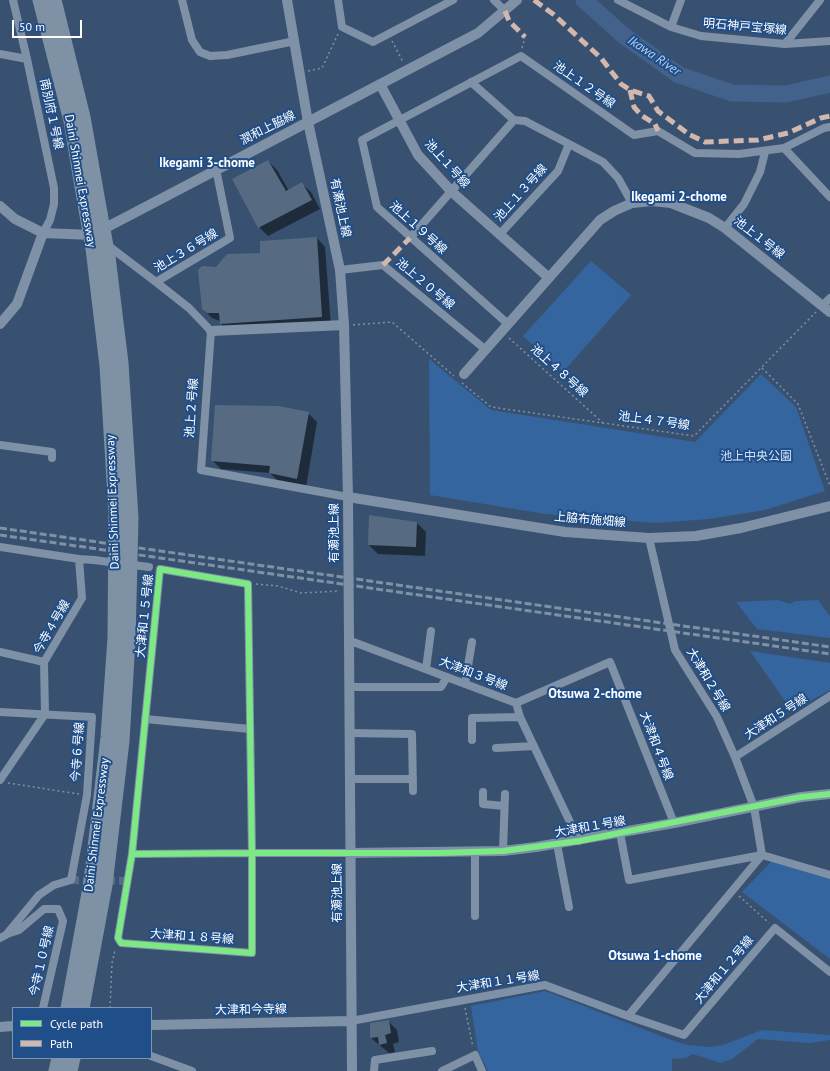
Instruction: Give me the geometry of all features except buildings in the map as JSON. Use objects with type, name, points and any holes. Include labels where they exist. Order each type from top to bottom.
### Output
[{"type":"highway","name":"Daini Shinmei Expressway","points":[[40,0],[71,121],[92,241],[108,366],[116,506],[114,638],[108,737],[92,875],[68,1007]]},
{"type":"highway","name":"Daini Shinmei Expressway","points":[[54,0],[83,117],[108,257],[120,363],[131,518],[128,640],[122,741],[105,885],[82,1007]]},
{"type":"highway","points":[[56,1071],[58,1059]]},
{"type":"highway","points":[[70,1071],[73,1059]]},
{"type":"street","name":"南別府１号線","points":[[13,0],[54,188],[54,204],[50,220],[43,233]]},
{"type":"street","points":[[182,0],[192,40],[200,52],[210,56],[227,55],[295,41]]},
{"type":"street","name":"有瀬池上線","points":[[287,0],[308,122],[340,270],[344,325],[348,496],[352,1071]]},
{"type":"street","points":[[338,0],[342,27],[373,42],[453,0]]},
{"type":"street","points":[[494,0],[505,11]]},
{"type":"street","name":"潤和上脇線","points":[[92,241],[216,169],[308,122],[406,69],[478,33],[517,0]]},
{"type":"street","name":"明石神戸宝塚線","points":[[618,0],[671,27],[701,36],[785,44],[830,41]]},
{"type":"street","points":[[671,27],[681,0]]},
{"type":"street","points":[[785,44],[820,0]]},
{"type":"street","points":[[0,54],[27,59]]},
{"type":"street","points":[[399,121],[521,56]]},
{"type":"street","name":"池上１２号線","points":[[521,56],[634,135],[658,131],[695,153],[740,154],[765,152],[784,148],[824,128],[830,127]]},
{"type":"street","points":[[471,82],[514,120],[525,122],[604,162],[618,178],[632,203]]},
{"type":"street","name":"池上１号線","points":[[380,84],[418,155],[452,192],[549,278]]},
{"type":"street","points":[[410,238],[514,120]]},
{"type":"street","name":"池上１９号線","points":[[399,121],[362,140],[377,207],[505,328]]},
{"type":"street","name":"池上１３号線","points":[[500,234],[558,171],[569,144]]},
{"type":"street","points":[[784,148],[830,197]]},
{"type":"street","points":[[725,228],[744,204],[760,172],[765,152]]},
{"type":"street","name":"池上３６号線","points":[[211,331],[189,308],[156,282],[230,238],[216,169]]},
{"type":"street","name":"池上１号線","points":[[463,379],[486,350],[600,220],[614,211],[632,203],[652,201],[671,203],[693,210],[725,228],[828,305]]},
{"type":"street","points":[[0,206],[15,220],[43,233],[92,241],[156,282]]},
{"type":"street","points":[[0,324],[17,304],[43,233]]},
{"type":"street","name":"池上２０号線","points":[[340,270],[384,265],[486,350]]},
{"type":"street","points":[[211,331],[344,325]]},
{"type":"street","name":"池上２号線","points":[[211,331],[201,470],[348,496]]},
{"type":"street","points":[[0,445],[52,452],[52,458]]},
{"type":"street","name":"上脇布施畑線","points":[[348,496],[565,532],[649,538],[696,536],[742,528],[830,506]]},
{"type":"street","name":"大津和２号線","points":[[649,538],[675,650],[717,717],[735,757],[754,807]]},
{"type":"street","points":[[0,548],[160,569]]},
{"type":"street","name":"今寺４号線","points":[[45,714],[44,662],[82,598],[79,559]]},
{"type":"street","name":"大津和１５号線","points":[[132,854],[160,569],[248,584]]},
{"type":"street","points":[[248,584],[252,853]]},
{"type":"street","points":[[426,669],[431,631]]},
{"type":"street","name":"大津和３号線","points":[[348,640],[516,703],[520,717],[578,841]]},
{"type":"street","points":[[465,684],[472,642]]},
{"type":"street","points":[[0,652],[44,662]]},
{"type":"street","name":"大津和４号線","points":[[516,703],[610,662],[674,823]]},
{"type":"street","points":[[349,688],[441,687],[447,677]]},
{"type":"street","name":"大津和５号線","points":[[735,757],[830,696]]},
{"type":"street","name":"今寺６号線","points":[[0,712],[92,717],[87,795],[71,880],[54,885],[39,895],[3,936]]},
{"type":"street","points":[[4,781],[45,714]]},
{"type":"street","points":[[472,740],[472,718],[520,717]]},
{"type":"street","points":[[146,719],[250,729]]},
{"type":"street","points":[[349,733],[412,734],[413,791]]},
{"type":"street","points":[[496,748],[534,746]]},
{"type":"street","points":[[350,779],[413,779]]},
{"type":"street","points":[[483,792],[483,804],[504,806]]},
{"type":"street","points":[[503,851],[504,794]]},
{"type":"street","name":"大津和１号線","points":[[350,853],[503,851],[578,841],[801,797],[830,794]]},
{"type":"street","points":[[628,1016],[762,855],[754,807]]},
{"type":"street","points":[[620,833],[629,880],[762,855],[830,875]]},
{"type":"street","points":[[557,844],[569,907]]},
{"type":"street","points":[[475,852],[475,916]]},
{"type":"street","name":"大津和１８号線","points":[[118,938],[121,943],[252,953],[252,853]]},
{"type":"street","points":[[118,938],[132,854],[350,853]]},
{"type":"street","name":"今寺１０号線","points":[[3,936],[19,930],[44,909],[58,909],[63,920],[44,1007]]},
{"type":"street","points":[[775,928],[830,972]]},
{"type":"street","name":"大津和１２号線","points":[[628,1016],[684,1035],[775,928]]},
{"type":"street","name":"大津和１１号線","points":[[351,1021],[545,985],[628,1016]]},
{"type":"street","name":"大津和今寺線","points":[[152,1025],[351,1021]]},
{"type":"street","points":[[0,1027],[12,1026]]},
{"type":"street","points":[[374,1071],[375,1060],[432,1051]]},
{"type":"street","points":[[442,1071],[475,1054],[482,1071]]},
{"type":"street","points":[[152,1056],[192,1071]]},
{"type":"path","points":[[300,72],[322,68],[342,27]]},
{"type":"path","points":[[388,34],[406,69]]},
{"type":"path","points":[[521,56],[525,37]]},
{"type":"path","points":[[762,368],[798,404],[830,486]]},
{"type":"path","points":[[248,584],[278,586],[301,593],[348,590]]},
{"type":"path","points":[[4,781],[87,795]]},
{"type":"path","points":[[733,891],[775,928]]},
{"type":"path","points":[[110,1007],[112,963],[118,938]]},
{"type":"path","points":[[464,1000],[475,1054]]},
{"type":"green space","points":[[591,261],[631,295],[563,372],[523,336]]},
{"type":"green space","name":"池上中央公園","points":[[429,359],[491,410],[695,442],[761,374],[796,407],[825,491],[765,510],[709,519],[655,523],[545,514],[430,495]]},
{"type":"green space","points":[[778,600],[790,604],[796,601],[818,600],[830,616],[830,638],[757,629],[736,602]]},
{"type":"green space","points":[[750,651],[830,663],[830,690],[792,711]]},
{"type":"green space","points":[[771,862],[830,879],[830,959],[742,892]]},
{"type":"green space","points":[[545,991],[674,1041],[688,1045],[710,1047],[723,1045],[762,1030],[830,1035],[830,1040],[810,1043],[758,1039],[732,1059],[720,1063],[693,1054],[686,1058],[672,1059],[672,1071],[488,1071],[478,1051],[471,1006]]},
{"type":"waterway","name":"Ikawa River","points":[[584,0],[623,35],[679,75],[732,93],[786,94],[830,84]]},
{"type":"tunnel","points":[[71,880],[127,881]]},
{"type":"railway","points":[[0,528],[830,647]]},
{"type":"railway","points":[[0,535],[830,654]]},
{"type":"marked path","points":[[534,0],[553,14],[601,58],[621,84],[630,90],[649,96],[658,111],[690,135],[705,142],[758,140],[788,133],[821,118],[830,116]]},
{"type":"marked path","points":[[505,11],[509,21],[525,37]]},
{"type":"marked path","points":[[630,90],[634,107],[641,115],[655,124],[658,131]]},
{"type":"marked path","points":[[383,265],[410,238]]},
{"type":"cycle path","points":[[132,854],[118,938],[121,943],[252,953],[252,853],[248,584],[160,569],[132,854],[252,853],[438,853],[503,851],[579,841],[801,797],[830,794]]},
{"type":"district","name":"Ikegami 3-chome","points":[[207,163]]},
{"type":"district","name":"Ikegami 2-chome","points":[[679,197]]},
{"type":"district","name":"Otsuwa 2-chome","points":[[595,694]]},
{"type":"district","name":"Otsuwa 1-chome","points":[[655,956]]}]
